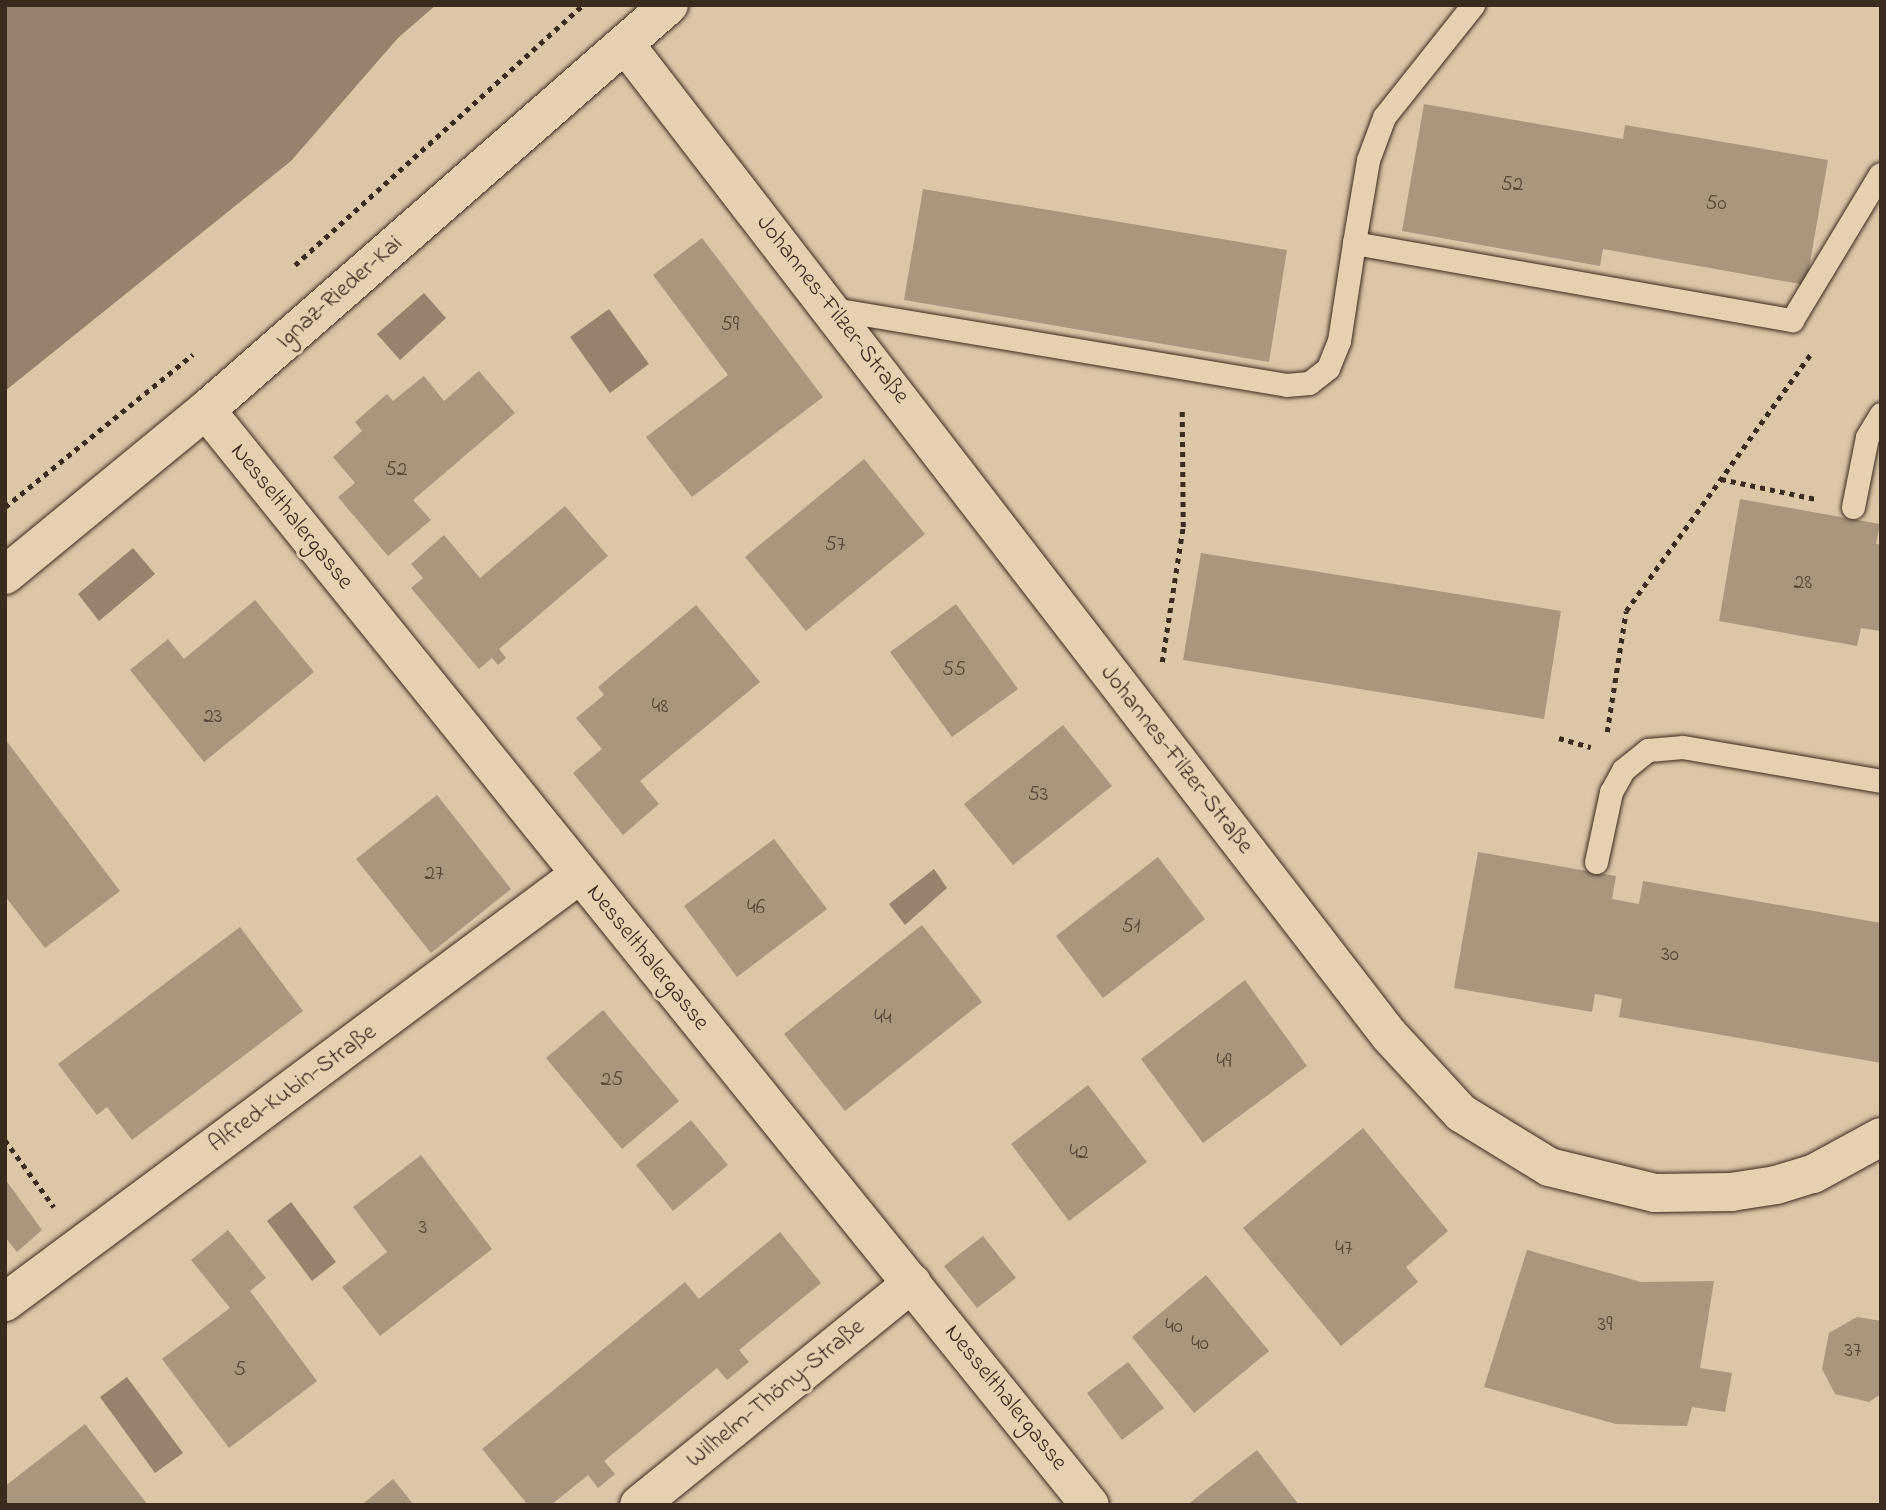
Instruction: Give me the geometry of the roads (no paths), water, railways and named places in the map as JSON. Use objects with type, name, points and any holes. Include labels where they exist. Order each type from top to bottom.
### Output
[{"type":"street","name":"Ignaz-Rieder-Kai","points":[[5,575],[206,410],[669,5]]},
{"type":"street","name":"Johannes-Filzer-Straße","points":[[625,44],[833,309],[1389,1035],[1461,1113],[1549,1167],[1655,1193],[1731,1192],[1776,1185],[1813,1174],[1881,1137]]},
{"type":"street","name":"Nesselthalergasse","points":[[206,410],[1090,1505]]},
{"type":"street","name":"Alfred-Kubin-Straße","points":[[5,1302],[579,875]]},
{"type":"street","name":"Wilhelm-Thöny-Straße","points":[[639,1505],[912,1283]]},
{"type":"lane","points":[[833,309],[1286,385],[1309,383],[1328,368],[1339,341],[1368,160],[1384,117],[1473,5]]},
{"type":"lane","points":[[1354,243],[1792,320],[1881,174]]},
{"type":"lane","points":[[1853,507],[1867,437],[1881,414]]},
{"type":"lane","points":[[1596,862],[1611,792],[1622,770],[1648,750],[1683,747],[1881,781]]}]
